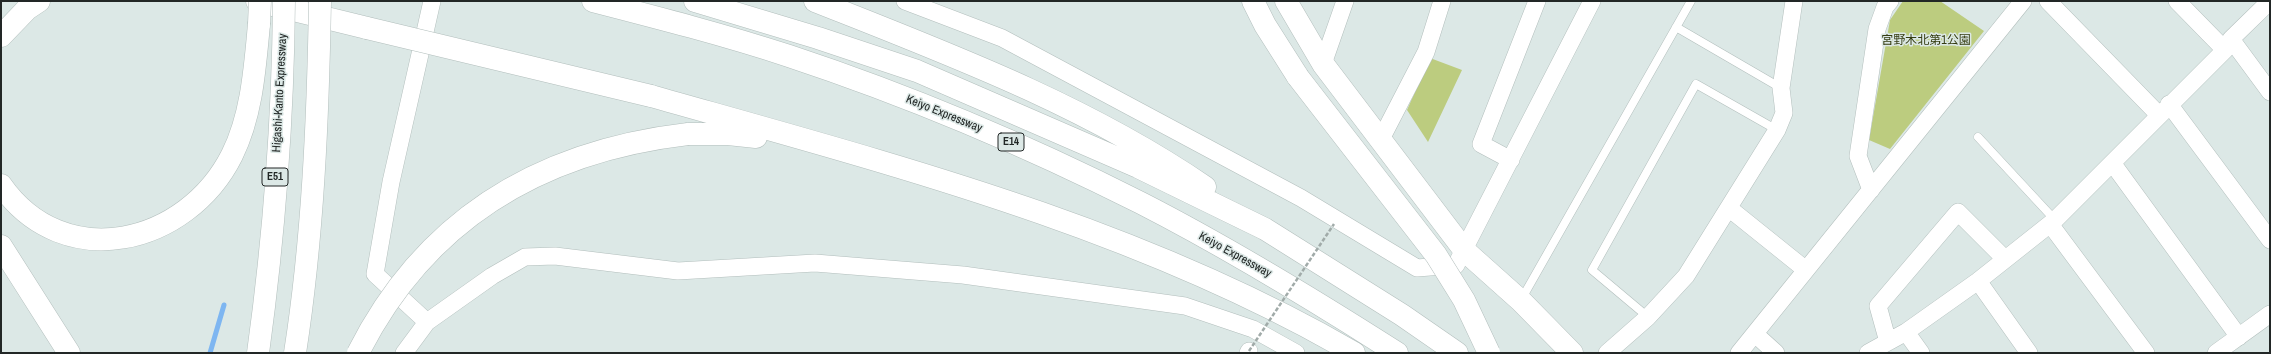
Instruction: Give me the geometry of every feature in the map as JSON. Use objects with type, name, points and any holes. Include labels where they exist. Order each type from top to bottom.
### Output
[{"type":"main road","points":[[1,36],[22,14],[39,1]]},
{"type":"main road","points":[[1,185],[9,196],[32,216],[52,229],[84,239],[112,241],[137,235],[167,224],[194,204],[216,179],[232,154],[242,125],[253,80],[259,24],[259,1],[651,96],[887,163],[1050,216],[1203,275],[1354,353]]},
{"type":"main road","name":"Higashi-Kanto Expressway","points":[[258,353],[271,230],[278,135],[284,1]]},
{"type":"main road","points":[[296,353],[315,141],[320,1]]},
{"type":"main road","name":"Keiyo Expressway","points":[[593,1],[689,26],[789,56],[887,91],[985,131],[1142,204],[1317,302],[1398,353]]},
{"type":"main road","name":"E14","points":[[695,1],[818,38],[917,72],[1138,167],[1265,228],[1402,315],[1457,353]]},
{"type":"main road","points":[[815,1],[899,33],[980,67],[1092,119],[1172,164],[1265,228]]},
{"type":"main road","points":[[1253,1],[1265,25],[1298,77],[1436,255],[1464,300],[1489,353]]},
{"type":"main road","points":[[1286,1],[1323,64],[1465,251],[1521,301],[1572,353]]},
{"type":"main road","points":[[358,353],[371,327],[389,299],[413,268],[436,245],[488,202],[533,176],[573,159],[647,138],[688,134],[728,134],[772,138],[887,163]]},
{"type":"main road","points":[[1,246],[69,353]]},
{"type":"street","points":[[427,322],[375,274],[391,182],[432,1]]},
{"type":"street","points":[[905,1],[1008,42],[1301,198],[1417,268],[1456,265],[1465,251],[1592,1]]},
{"type":"street","points":[[1323,64],[1345,1]]},
{"type":"street","points":[[1380,141],[1426,52],[1442,1]]},
{"type":"street","points":[[1511,160],[1481,144],[1537,1]]},
{"type":"street","points":[[1607,353],[1648,317],[1686,276],[1730,209],[1777,130],[1784,113],[1781,88],[1794,1]]},
{"type":"street","points":[[1871,190],[1858,156],[1877,29],[1885,7],[1890,1]]},
{"type":"street","points":[[1739,353],[2023,1]]},
{"type":"street","points":[[2048,1],[2164,109],[2270,240]]},
{"type":"street","points":[[2177,1],[2228,44],[2270,92]]},
{"type":"street","points":[[1868,353],[1906,332],[1978,281],[2004,259],[2053,222],[2113,164],[2164,109],[2270,1]]},
{"type":"street","points":[[2113,164],[2239,337]]},
{"type":"street","points":[[1730,209],[1806,270]]},
{"type":"street","points":[[1888,342],[1878,306],[1958,212],[2004,259]]},
{"type":"street","points":[[2053,222],[2146,353]]},
{"type":"street","points":[[404,353],[427,322],[492,276],[525,257],[554,256],[678,271],[815,263],[963,275],[1185,306],[1253,329],[1296,353]]},
{"type":"street","points":[[1978,281],[2030,353]]},
{"type":"street","points":[[2216,353],[2270,314]]},
{"type":"street","points":[[1906,332],[1921,353]]},
{"type":"street","points":[[1755,334],[1776,353]]},
{"type":"lane","points":[[1521,301],[1691,1]]},
{"type":"lane","points":[[1676,27],[1781,88]]},
{"type":"lane","points":[[1648,317],[1592,270],[1696,84],[1777,130]]},
{"type":"lane","points":[[1978,137],[2053,222]]},
{"type":"path","points":[[1249,352],[1334,224]]},
{"type":"green space","name":"宮野木北第1公園","points":[[1903,1],[1940,1],[1984,31],[1890,149],[1869,140],[1890,20]]},
{"type":"green space","points":[[1430,58],[1462,70],[1428,142],[1407,110]]},
{"type":"waterway","points":[[210,353],[224,305]]}]
